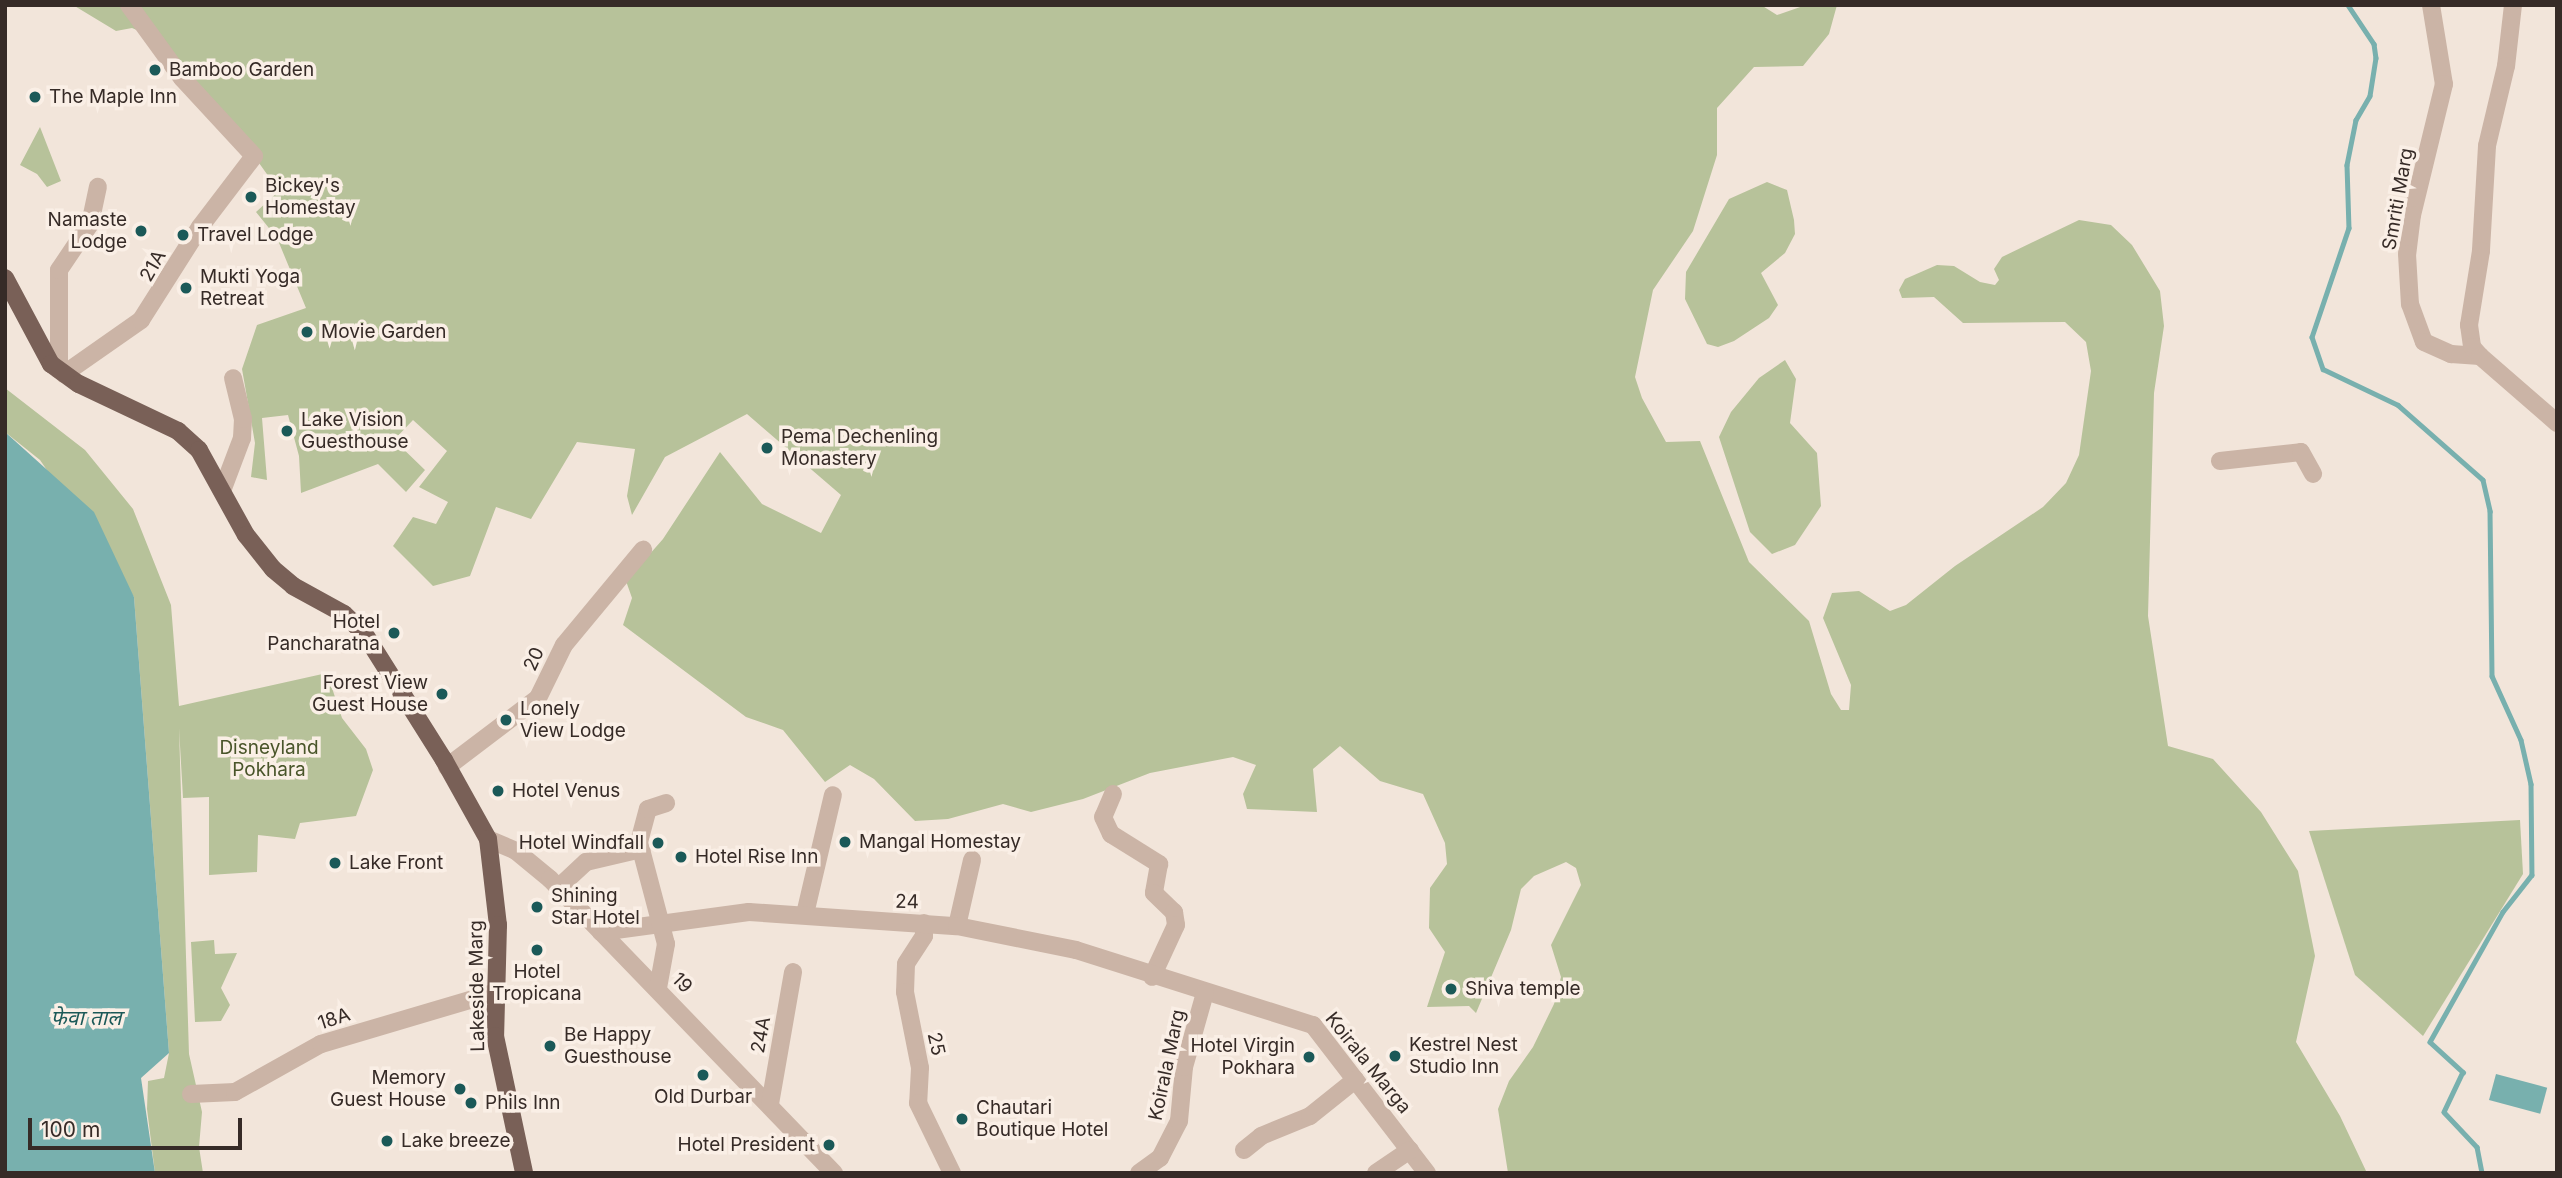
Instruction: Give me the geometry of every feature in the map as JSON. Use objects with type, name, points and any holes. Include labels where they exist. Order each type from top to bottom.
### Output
[{"type":"main road","points":[[5,278],[39,346],[61,372],[178,431],[199,450],[246,535],[273,569],[293,586],[344,614],[365,633],[488,839]]},
{"type":"main road","name":"Lakeside Marg","points":[[488,839],[498,925],[497,1052],[524,1173]]},
{"type":"street","name":"21A","points":[[61,372],[141,320],[200,227],[254,156],[182,78],[129,5]]},
{"type":"street","name":"Smriti Marg","points":[[2431,5],[2444,84],[2412,215],[2407,254],[2410,304],[2424,342],[2451,354],[2480,356]]},
{"type":"street","points":[[2512,5],[2506,66],[2487,146],[2481,251],[2469,325],[2472,347],[2480,356],[2557,422]]},
{"type":"street","points":[[61,372],[59,270],[90,224],[98,187]]},
{"type":"street","points":[[222,491],[242,438],[243,419],[233,378]]},
{"type":"street","points":[[2220,461],[2301,452],[2313,474]]},
{"type":"street","name":"20","points":[[447,767],[538,698],[564,645],[643,550]]},
{"type":"street","points":[[1113,794],[1103,817],[1111,835],[1159,864],[1154,893],[1174,912],[1176,925],[1152,977]]},
{"type":"street","points":[[805,914],[833,795]]},
{"type":"street","points":[[658,988],[666,944],[642,849],[641,828],[648,809],[666,803]]},
{"type":"street","name":"19","points":[[488,839],[516,850],[558,888],[658,988],[834,1173]]},
{"type":"street","points":[[558,888],[586,862],[642,849]]},
{"type":"street","points":[[957,926],[972,860]]},
{"type":"street","name":"24","points":[[601,932],[749,912],[957,926],[1076,950],[1205,993]]},
{"type":"street","name":"25","points":[[924,923],[924,936],[906,964],[905,992],[920,1068],[918,1103],[952,1173]]},
{"type":"street","name":"24A","points":[[769,1104],[793,972]]},
{"type":"street","name":"18A","points":[[191,1094],[235,1092],[321,1044],[496,992]]},
{"type":"street","name":"Koirala Marga","points":[[1205,993],[1313,1025],[1427,1173]]},
{"type":"street","name":"Koirala Marg","points":[[1139,1173],[1160,1158],[1179,1121],[1184,1067],[1205,993]]},
{"type":"street","points":[[1244,1150],[1261,1136],[1319,1110],[1355,1080]]},
{"type":"street","points":[[1376,1173],[1410,1150]]},
{"type":"green space","points":[[73,5],[1761,5],[1777,15],[1806,5],[1837,5],[1829,34],[1803,66],[1754,67],[1717,108],[1717,155],[1693,231],[1653,290],[1635,377],[1642,398],[1666,442],[1700,441],[1749,562],[1809,621],[1831,694],[1841,710],[1849,710],[1851,685],[1823,618],[1832,593],[1859,591],[1890,611],[1906,605],[1955,566],[2043,507],[2066,483],[2079,455],[2091,371],[2086,342],[2065,322],[1963,323],[1934,297],[1902,298],[1899,290],[1905,279],[1937,265],[1954,266],[1980,282],[1995,285],[1999,280],[1994,269],[2002,257],[2079,220],[2111,225],[2132,245],[2160,291],[2164,326],[2154,393],[2148,616],[2168,746],[2213,759],[2261,812],[2298,871],[2315,956],[2296,1042],[2340,1116],[2367,1173],[1508,1173],[1498,1109],[1509,1081],[1533,1047],[1554,1004],[1561,977],[1551,945],[1581,885],[1576,868],[1566,862],[1534,876],[1521,889],[1511,930],[1476,1013],[1469,1006],[1427,1007],[1445,952],[1429,928],[1430,888],[1447,864],[1445,843],[1423,794],[1380,781],[1340,746],[1313,769],[1317,812],[1247,809],[1243,794],[1256,765],[1233,757],[1150,773],[1083,799],[1031,812],[1003,804],[948,819],[915,821],[874,779],[850,765],[825,782],[783,730],[746,717],[623,625],[632,598],[626,581],[663,539],[720,452],[762,504],[821,533],[841,495],[747,414],[665,457],[632,515],[627,496],[635,449],[577,442],[531,519],[496,507],[470,576],[433,586],[393,546],[413,517],[436,524],[448,502],[419,487],[447,451],[413,420],[394,440],[425,470],[406,492],[378,464],[301,493],[299,456],[288,415],[262,418],[267,480],[251,477],[255,443],[242,369],[257,325],[306,308],[277,238],[256,212],[279,191],[216,103],[158,39],[132,28],[116,31]]},
{"type":"green space","points":[[40,127],[61,181],[47,187],[37,174],[20,165]]},
{"type":"green space","points":[[1767,182],[1787,190],[1794,220],[1795,234],[1785,253],[1761,273],[1778,305],[1769,318],[1734,341],[1718,347],[1707,344],[1685,299],[1686,272],[1729,199]]},
{"type":"green space","points":[[1785,360],[1796,379],[1790,423],[1817,453],[1821,506],[1795,545],[1772,554],[1750,532],[1719,437],[1731,412],[1759,378]]},
{"type":"green space","name":"Disneyland Pokhara","points":[[5,388],[85,450],[133,509],[171,605],[179,706],[327,673],[342,718],[366,749],[373,770],[356,816],[300,823],[295,839],[258,835],[257,872],[209,875],[209,797],[183,798],[179,728],[189,1054],[202,1112],[199,1147],[203,1173],[155,1173],[147,1109],[148,1081],[164,1078],[169,1053],[134,597],[40,460],[5,432]]},
{"type":"green space","points":[[2520,820],[2523,874],[2423,1036],[2355,975],[2309,831]]},
{"type":"green space","points":[[214,940],[215,954],[237,953],[221,988],[230,1005],[221,1021],[195,1022],[191,942]]},
{"type":"water","name":"फेवा ताल","points":[[5,432],[94,512],[134,597],[169,1053],[141,1078],[155,1173],[5,1173]]},
{"type":"water","points":[[2496,1074],[2547,1088],[2540,1114],[2489,1100]]},
{"type":"waterway","points":[[2348,5],[2374,44],[2376,58],[2370,96],[2356,120],[2347,165],[2349,228],[2312,337],[2323,369],[2398,405],[2483,480],[2490,511],[2492,676],[2521,740],[2531,784],[2532,875],[2503,912],[2430,1042],[2463,1072],[2444,1112],[2477,1147],[2482,1173]]},
{"type":"place","name":"Bamboo Garden","points":[[155,70]]},
{"type":"place","name":"The Maple Inn","points":[[35,97]]},
{"type":"place","name":"Bickey's Homestay","points":[[251,197]]},
{"type":"place","name":"Namaste Lodge","points":[[141,231]]},
{"type":"place","name":"Travel Lodge","points":[[183,235]]},
{"type":"place","name":"Mukti Yoga Retreat","points":[[186,288]]},
{"type":"place","name":"Movie Garden","points":[[307,332]]},
{"type":"place","name":"Lake Vision Guesthouse","points":[[287,431]]},
{"type":"place","name":"Pema Dechenling Monastery","points":[[767,448]]},
{"type":"place","name":"Hotel Pancharatna","points":[[394,633]]},
{"type":"place","name":"Forest View Guest House","points":[[442,694]]},
{"type":"place","name":"Lonely View Lodge","points":[[506,720]]},
{"type":"place","name":"Hotel Venus","points":[[498,791]]},
{"type":"place","name":"Mangal Homestay","points":[[845,842]]},
{"type":"place","name":"Hotel Windfall","points":[[658,843]]},
{"type":"place","name":"Hotel Rise Inn","points":[[681,857]]},
{"type":"place","name":"Lake Front","points":[[335,863]]},
{"type":"place","name":"Shining Star Hotel","points":[[537,907]]},
{"type":"place","name":"Hotel Tropicana","points":[[537,950]]},
{"type":"place","name":"Shiva temple","points":[[1451,989]]},
{"type":"place","name":"Be Happy Guesthouse","points":[[550,1046]]},
{"type":"place","name":"Kestrel Nest Studio Inn","points":[[1395,1056]]},
{"type":"place","name":"Hotel Virgin Pokhara","points":[[1309,1057]]},
{"type":"place","name":"Old Durbar","points":[[703,1075]]},
{"type":"place","name":"Memory Guest House","points":[[460,1089]]},
{"type":"place","name":"Phils Inn","points":[[471,1103]]},
{"type":"place","name":"Chautari Boutique Hotel","points":[[962,1119]]},
{"type":"place","name":"Lake breeze","points":[[387,1141]]},
{"type":"place","name":"Hotel President","points":[[829,1145]]}]
